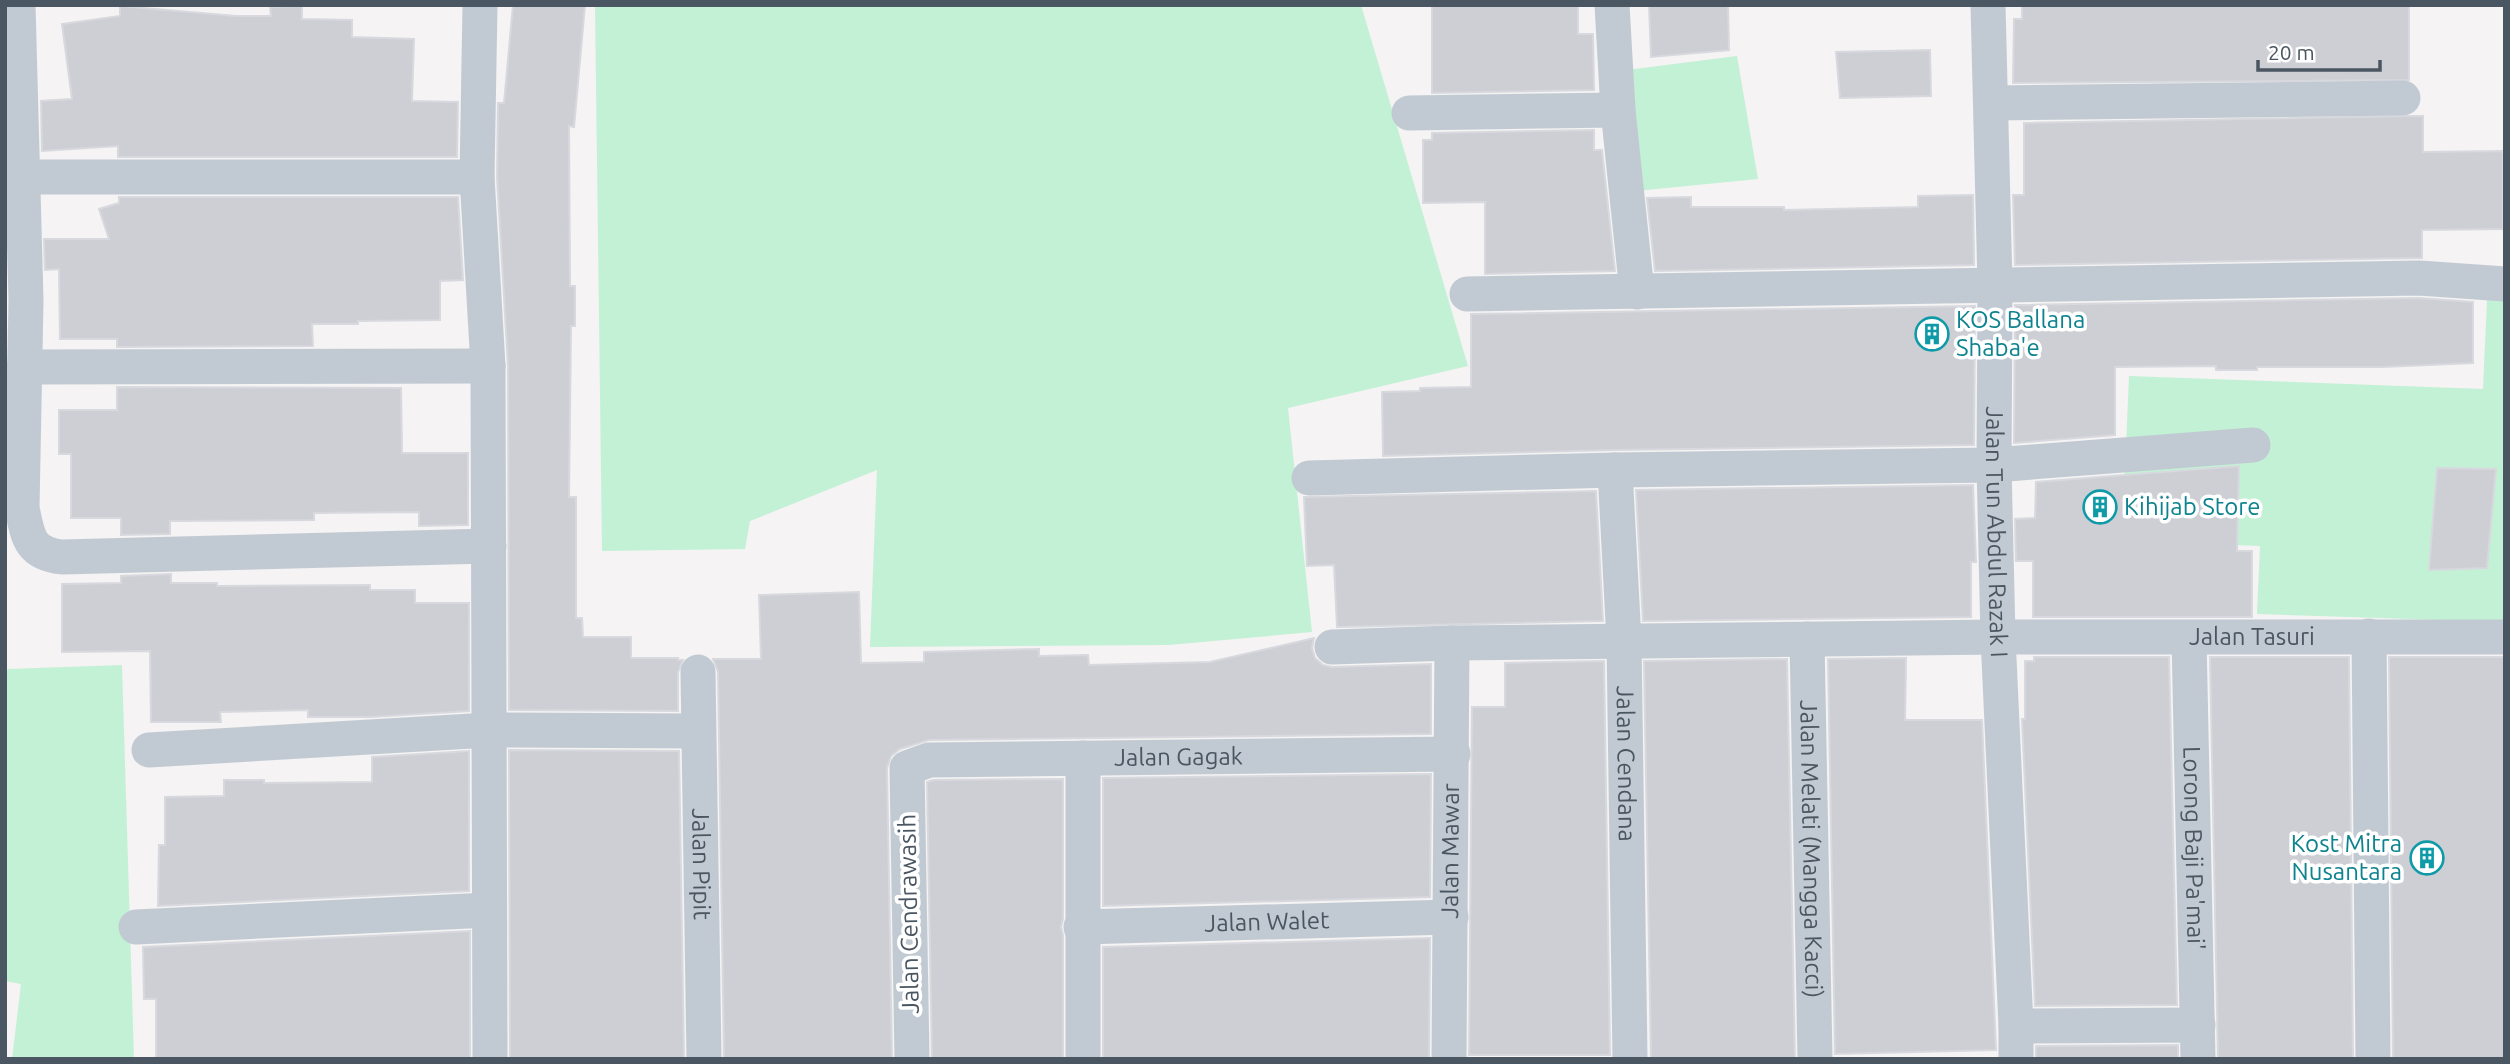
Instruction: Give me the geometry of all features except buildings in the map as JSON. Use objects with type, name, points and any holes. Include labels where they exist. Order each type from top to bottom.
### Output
[{"type":"street","points":[[18,5],[23,177],[16,300],[24,367],[22,508],[30,540],[43,553],[62,557],[489,547]]},
{"type":"street","points":[[480,5],[477,177],[488,366],[490,1059]]},
{"type":"street","points":[[1612,5],[1618,110],[1637,292]]},
{"type":"street","name":"Jalan Tun Abdul Razak I","points":[[1989,5],[1998,638],[2016,1042]]},
{"type":"street","points":[[1991,103],[2403,98]]},
{"type":"street","points":[[1409,113],[1618,110]]},
{"type":"street","points":[[23,177],[477,177]]},
{"type":"street","points":[[1467,294],[2419,278],[2505,284]]},
{"type":"street","points":[[24,367],[488,366]]},
{"type":"street","points":[[1309,478],[1615,470],[1994,465],[2253,445]]},
{"type":"street","name":"Jalan Cendana","points":[[1615,470],[1624,641],[1630,1059]]},
{"type":"street","points":[[2369,636],[2374,1059]]},
{"type":"street","name":"Jalan Tasuri","points":[[1332,647],[1807,639],[2505,637]]},
{"type":"street","name":"Lorong Baji Pa'mai'","points":[[2189,638],[2198,1042]]},
{"type":"street","name":"Jalan Melati (Mangga Kacci)","points":[[1807,639],[1815,1059]]},
{"type":"street","name":"Jalan Mawar","points":[[1449,1059],[1452,643]]},
{"type":"street","name":"Jalan Pipit","points":[[698,672],[704,1059]]},
{"type":"street","points":[[149,750],[489,730],[698,731]]},
{"type":"street","name":"Jalan Gagak","points":[[906,768],[929,760],[1453,754]]},
{"type":"street","points":[[1083,758],[1083,1059]]},
{"type":"street","name":"Jalan Cendrawasih","points":[[906,768],[912,1059]]},
{"type":"street","points":[[136,927],[489,910]]},
{"type":"street","name":"Jalan Walet","points":[[1081,927],[1451,917]]},
{"type":"street","points":[[2016,1042],[2198,1042]]},
{"type":"green space","points":[[595,5],[1361,5],[1468,366],[1288,408],[1312,632],[1169,645],[870,647],[877,470],[750,521],[745,549],[602,551]]},
{"type":"green space","points":[[1737,56],[1758,179],[1636,191],[1619,71]]},
{"type":"green space","points":[[2487,300],[2505,301],[2505,622],[2257,614],[2260,546],[2122,541],[2129,376],[2483,389]]},
{"type":"green space","points":[[122,665],[134,1059],[12,1059],[21,984],[5,981],[5,676],[8,669]]},
{"type":"place","name":"KOS Ballana Shaba'e","points":[[1932,334]]},
{"type":"place","name":"Kihijab Store","points":[[2100,507]]},
{"type":"place","name":"Kost Mitra Nusantara","points":[[2427,858]]}]
